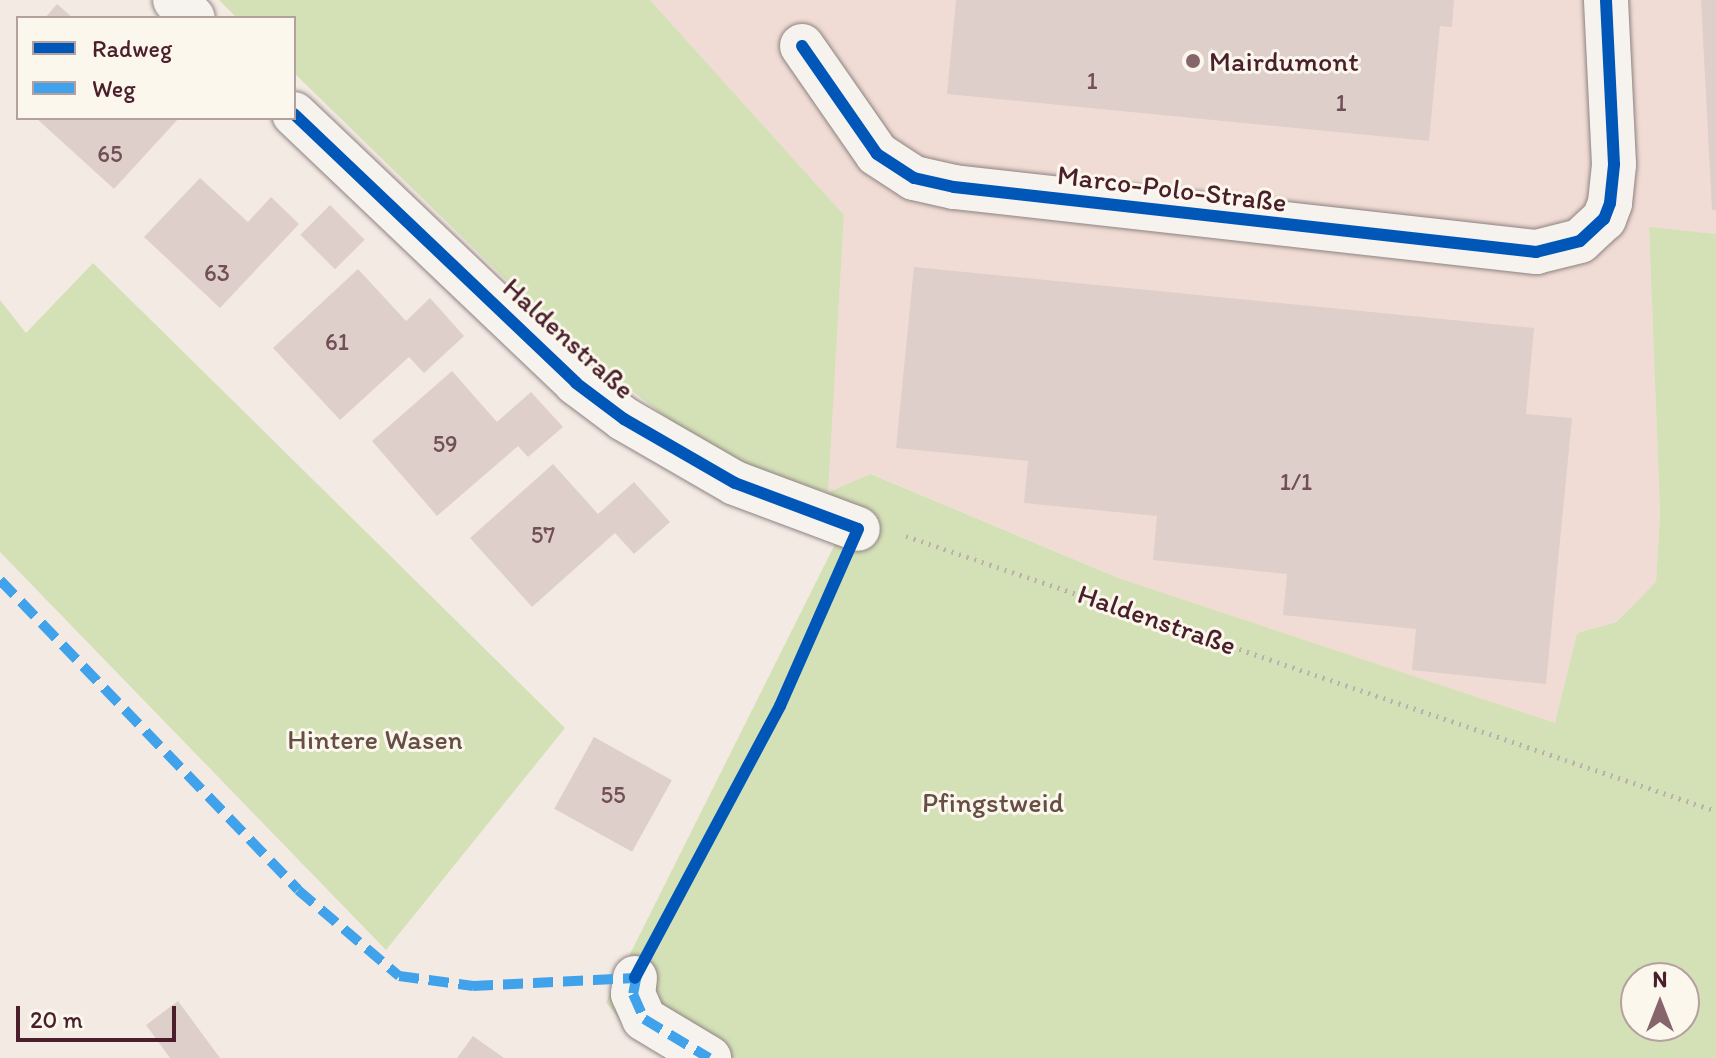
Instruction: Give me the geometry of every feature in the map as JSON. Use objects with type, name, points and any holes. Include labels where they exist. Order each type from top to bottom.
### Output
[{"type":"street","points":[[175,0],[191,16]]},
{"type":"street","name":"Marco-Polo-Straße","points":[[802,46],[877,154],[914,178],[1506,251],[1563,248],[1594,231],[1604,219],[1614,183],[1606,0]]},
{"type":"street","name":"Haldenstraße","points":[[296,116],[576,383],[624,419],[735,483],[858,529]]},
{"type":"street","points":[[635,978],[633,994],[644,1019],[709,1058]]},
{"type":"shaded area","points":[[650,0],[1716,0],[1716,234],[1649,228],[1660,514],[1656,583],[1615,622],[1577,633],[1555,724],[1121,579],[872,474],[827,492],[844,215]]},
{"type":"green space","name":"Pfingstweid","points":[[219,0],[650,0],[844,215],[828,492],[871,474],[1121,579],[1555,723],[1577,633],[1616,622],[1656,582],[1660,514],[1649,227],[1716,234],[1716,1058],[676,1058],[629,1032],[606,1002],[837,540],[827,492],[769,476],[692,437],[575,347],[296,75],[296,16],[235,16]]},
{"type":"green space","name":"Hintere Wasen","points":[[93,263],[565,728],[386,950],[0,552],[0,300],[26,333]]},
{"type":"building","name":"Mairdumont","points":[[956,0],[1454,0],[1452,27],[1440,26],[1429,141],[947,94]]},
{"type":"building","points":[[1701,0],[1716,0],[1716,210],[1712,210]]},
{"type":"building","points":[[57,4],[71,16],[47,16]]},
{"type":"building","points":[[38,120],[177,120],[114,189]]},
{"type":"building","points":[[200,178],[248,222],[271,197],[299,224],[220,308],[144,237]]},
{"type":"building","points":[[330,205],[365,240],[335,269],[300,235]]},
{"type":"building","points":[[914,267],[1534,328],[1526,414],[1572,418],[1546,684],[1412,670],[1416,629],[1283,615],[1287,574],[1153,560],[1157,516],[1024,503],[1028,461],[896,448]]},
{"type":"building","points":[[358,269],[406,321],[430,298],[464,336],[424,373],[409,357],[340,420],[273,348]]},
{"type":"building","points":[[452,371],[497,422],[531,392],[563,427],[528,457],[518,446],[437,516],[372,441]]},
{"type":"building","points":[[553,464],[598,514],[634,482],[670,522],[634,554],[615,533],[532,607],[470,538]]},
{"type":"building","points":[[594,737],[672,780],[632,852],[554,809]]},
{"type":"building","points":[[178,1001],[220,1058],[170,1058],[146,1025]]},
{"type":"building","points":[[473,1036],[504,1058],[457,1058]]},
{"type":"marked path","points":[[0,580],[298,890],[399,976],[473,986],[635,978]]},
{"type":"marked path","points":[[637,974],[633,994],[644,1019],[709,1058]]},
{"type":"cycle path","points":[[802,46],[877,154],[914,178],[954,187],[1536,252],[1580,241],[1604,219],[1610,203],[1614,164],[1606,0]]},
{"type":"cycle path","points":[[296,116],[576,383],[624,419],[735,483],[858,529],[780,706],[635,978]]},
{"type":"place","name":"Mairdumont","points":[[1193,61]]}]
